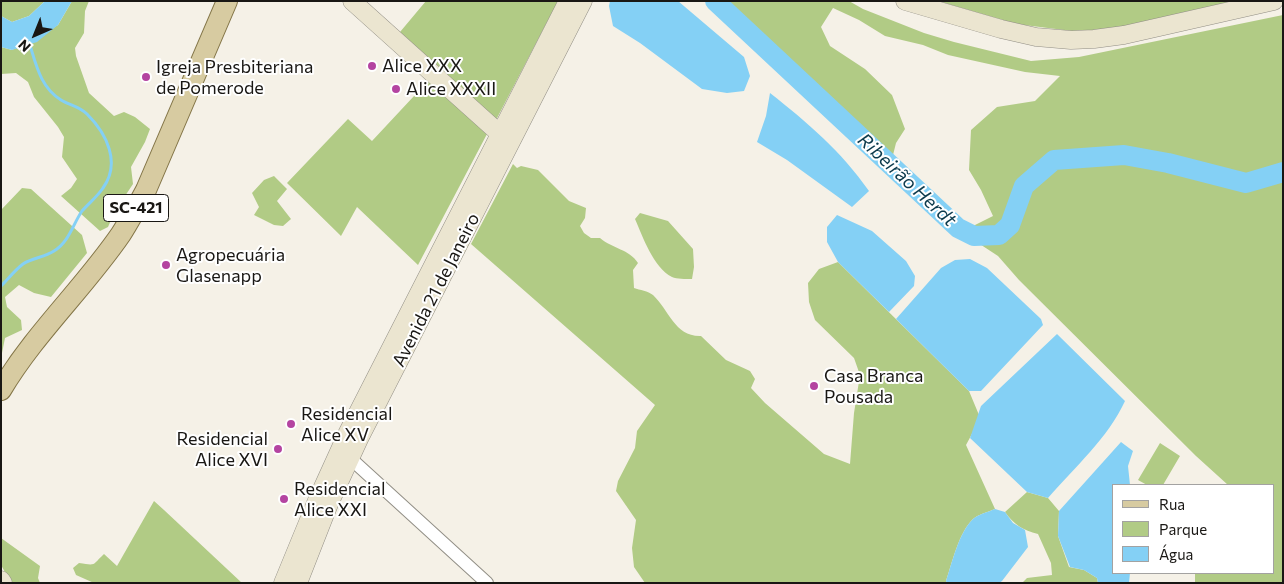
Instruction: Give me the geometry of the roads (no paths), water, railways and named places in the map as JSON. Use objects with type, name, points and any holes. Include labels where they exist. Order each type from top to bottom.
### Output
[{"type":"main road","name":"SC-421","points":[[1,390],[26,353],[109,250],[135,211],[146,190],[227,1]]},
{"type":"main road","points":[[352,1],[500,134]]},
{"type":"main road","name":"Avenida 21 de Janeiro","points":[[283,583],[341,446],[568,1]]},
{"type":"main road","name":"Avenida 21 de Janeiro","points":[[298,583],[329,504],[350,458],[584,1]]},
{"type":"main road","points":[[905,1],[1001,30],[1036,37],[1071,40],[1124,35],[1274,1]]},
{"type":"street","points":[[350,458],[487,583]]},
{"type":"water","points":[[45,1],[72,1],[58,25],[37,42],[12,50],[1,47],[1,16],[12,22],[29,16]]},
{"type":"water","points":[[610,1],[678,1],[744,57],[750,76],[744,91],[727,93],[702,89],[640,43],[613,26],[609,6]]},
{"type":"water","points":[[770,93],[823,138],[847,163],[869,191],[852,207],[787,160],[757,142],[766,116]]},
{"type":"water","points":[[837,215],[872,231],[906,261],[915,276],[914,286],[889,312],[838,262],[827,242],[827,227]]},
{"type":"water","points":[[970,259],[987,268],[1041,319],[1043,325],[981,391],[969,391],[896,319],[941,268],[955,260]]},
{"type":"water","points":[[1057,334],[1125,401],[1118,415],[1100,440],[1048,498],[1027,492],[970,438],[981,406]]},
{"type":"water","points":[[1121,442],[1133,451],[1128,466],[1130,484],[1112,484],[1112,574],[1130,574],[1129,583],[1098,583],[1097,578],[1084,570],[1070,567],[1058,536],[1059,511]]},
{"type":"water","points":[[995,509],[1005,512],[1013,523],[1025,530],[1028,547],[999,583],[947,583],[956,548],[968,525],[975,517]]},
{"type":"waterway","name":"Ribeirão Herdt","points":[[715,1],[958,228],[974,236],[999,235],[1010,225],[1024,186],[1054,160],[1124,155],[1168,163],[1246,183],[1283,172]]},
{"type":"waterway","points":[[1,286],[23,264],[50,253],[63,243],[82,211],[103,188],[111,169],[109,149],[100,130],[84,111],[61,100],[48,89],[43,82],[29,42]]},
{"type":"place","name":"Alice XXX","points":[[372,66]]},
{"type":"place","name":"Igreja Presbiteriana de Pomerode","points":[[146,77]]},
{"type":"place","name":"Alice XXXII","points":[[396,89]]},
{"type":"place","name":"Agropecuária Glasenapp","points":[[166,265]]},
{"type":"place","name":"Casa Branca Pousada","points":[[814,386]]},
{"type":"place","name":"Residencial Alice XV","points":[[291,424]]},
{"type":"place","name":"Residencial Alice XVI","points":[[278,449]]},
{"type":"place","name":"Residencial Alice XXI","points":[[284,499]]}]
